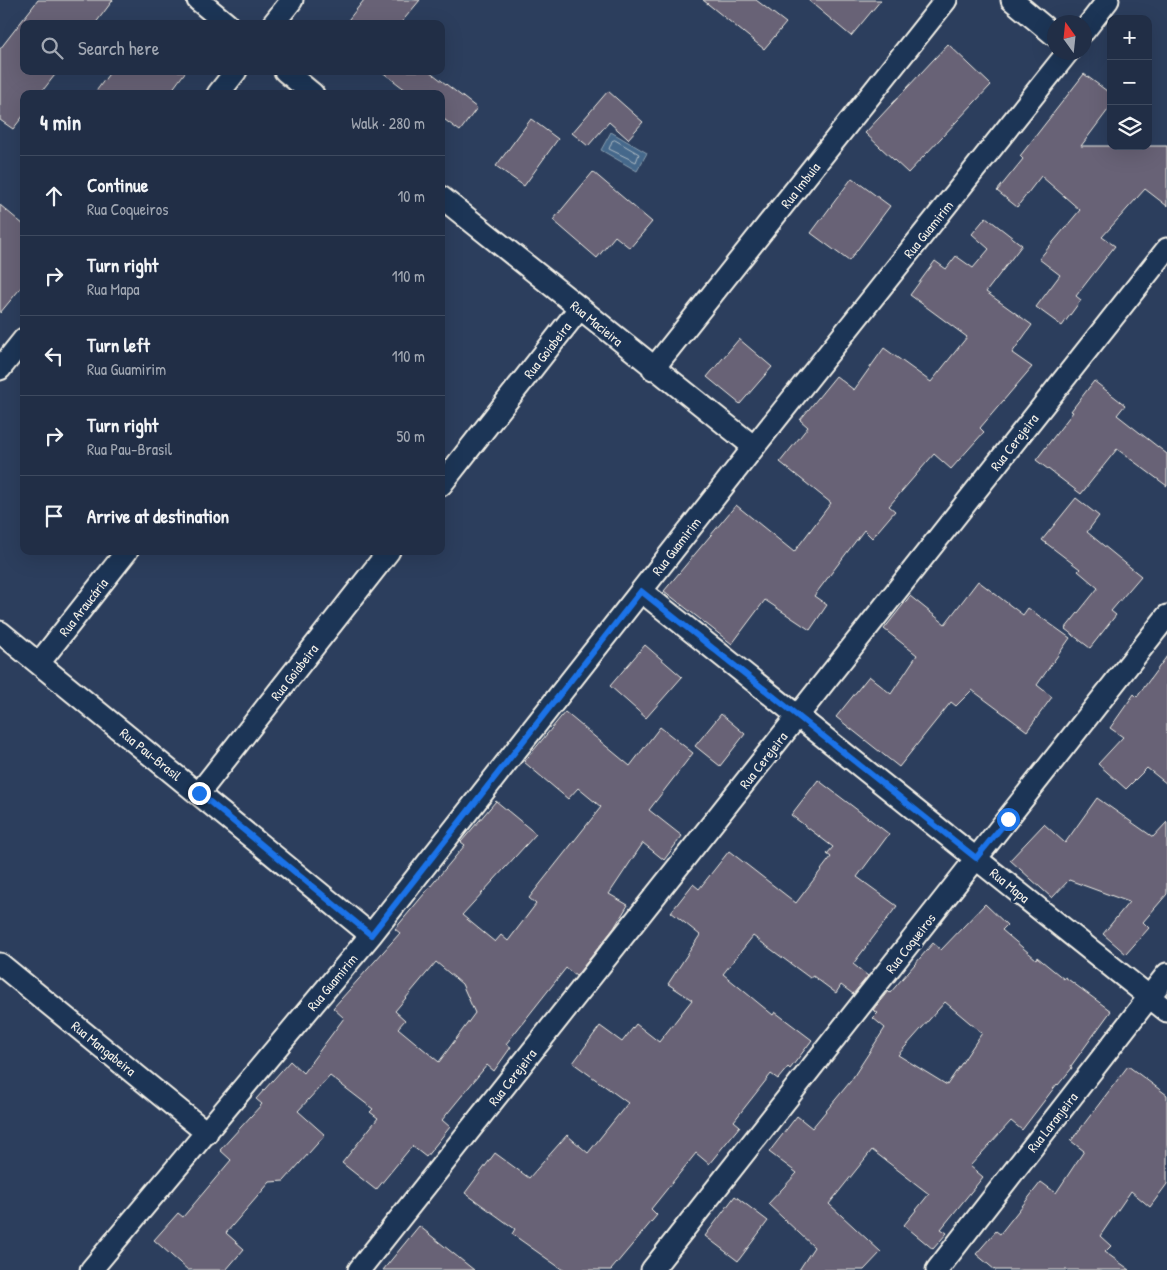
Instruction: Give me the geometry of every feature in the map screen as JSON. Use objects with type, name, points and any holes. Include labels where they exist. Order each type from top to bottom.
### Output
[{"type":"street","points":[[198,0],[222,20]]},
{"type":"street","points":[[277,20],[292,0]]},
{"type":"street","name":"Rua Imbuia","points":[[653,369],[946,0]]},
{"type":"street","points":[[1012,0],[1047,29]]},
{"type":"street","points":[[1092,21],[1108,0]]},
{"type":"street","name":"Rua Guamirim","points":[[91,1270],[208,1133],[371,935],[1062,60]]},
{"type":"street","points":[[221,90],[233,75]]},
{"type":"street","points":[[291,75],[308,90]]},
{"type":"street","name":"Rua Macieira","points":[[445,201],[754,448]]},
{"type":"street","name":"Rua Cerejeira","points":[[359,1270],[1167,250]]},
{"type":"street","name":"Rua Goiabeira","points":[[445,480],[579,309]]},
{"type":"street","points":[[0,369],[20,344]]},
{"type":"street","name":"Rua Araucária","points":[[39,663],[124,555]]},
{"type":"street","name":"Rua Goiabeira","points":[[199,793],[386,555]]},
{"type":"street","name":"Rua Mapa","points":[[641,591],[1167,1011]]},
{"type":"street","name":"Rua Coqueiros","points":[[652,1270],[1167,616]]},
{"type":"street","name":"Rua Pau-Brasil","points":[[0,632],[371,935]]},
{"type":"street","name":"Rua Mangabeira","points":[[0,964],[208,1133]]},
{"type":"street","name":"Rua Laranjeira","points":[[937,1270],[1167,974]]},
{"type":"water","points":[[611,132],[647,153],[637,171],[601,150]]},
{"type":"building","points":[[38,0],[113,0],[98,20],[22,20]]},
{"type":"building","points":[[364,0],[420,0],[403,20],[348,20]]},
{"type":"building","points":[[703,0],[756,0],[786,23],[764,49]]},
{"type":"building","points":[[808,0],[881,0],[851,36]]},
{"type":"building","points":[[20,23],[20,75],[55,75],[43,90],[20,90],[20,120],[13,129],[0,120],[0,49]]},
{"type":"building","points":[[948,44],[991,85],[908,173],[865,133]]},
{"type":"building","points":[[1084,74],[1107,91],[1107,111],[1081,146],[1107,146],[1107,150],[1152,150],[1152,146],[1167,146],[1167,206],[1145,189],[1102,237],[1115,246],[1076,296],[1081,300],[1062,326],[1036,307],[1060,275],[1039,259],[1080,210],[1041,176],[1017,207],[997,191],[1023,159],[1020,156]]},
{"type":"building","points":[[108,75],[183,75],[172,90],[97,90]]},
{"type":"building","points":[[386,75],[434,75],[477,108],[460,131],[445,120],[445,90],[406,90]]},
{"type":"building","points":[[608,91],[643,122],[628,139],[609,122],[588,146],[572,133]]},
{"type":"building","points":[[531,119],[558,139],[524,186],[496,166]]},
{"type":"building","points":[[593,172],[652,222],[630,248],[615,236],[597,258],[553,220]]},
{"type":"building","points":[[852,178],[890,206],[849,261],[811,233]]},
{"type":"building","points":[[0,205],[20,222],[20,289],[0,313]]},
{"type":"building","points":[[986,217],[1022,245],[986,292],[1032,325],[1012,353],[1032,367],[980,428],[984,432],[951,469],[934,454],[889,506],[895,511],[872,538],[864,530],[814,596],[827,605],[810,630],[765,600],[732,644],[664,591],[736,505],[794,552],[831,503],[780,462],[808,427],[800,420],[836,376],[854,390],[884,348],[931,382],[967,337],[910,295],[935,261],[946,269],[956,256],[973,268],[989,249],[972,234]]},
{"type":"building","points":[[739,339],[772,367],[740,404],[707,377]]},
{"type":"building","points":[[1094,381],[1125,405],[1117,415],[1167,454],[1167,486],[1117,449],[1081,494],[1036,460]]},
{"type":"building","points":[[1076,498],[1099,516],[1087,532],[1141,576],[1111,611],[1116,615],[1090,648],[1065,629],[1098,588],[1078,571],[1080,569],[1042,540]]},
{"type":"building","points":[[978,581],[1023,615],[1028,608],[1070,638],[1037,685],[1052,697],[1027,731],[972,690],[956,706],[951,702],[899,767],[836,717],[869,676],[891,694],[917,655],[884,629],[910,596],[945,624]]},
{"type":"building","points":[[645,645],[682,677],[646,718],[610,686]]},
{"type":"building","points":[[1167,656],[1167,784],[1147,768],[1126,789],[1098,764],[1123,737],[1110,728],[1134,694],[1137,697]]},
{"type":"building","points":[[565,712],[630,766],[660,727],[693,753],[649,810],[682,836],[664,860],[643,843],[609,894],[628,905],[614,928],[576,976],[566,968],[506,1044],[511,1047],[494,1071],[487,1065],[442,1120],[450,1127],[426,1157],[412,1146],[376,1190],[342,1163],[378,1118],[370,1112],[373,1109],[330,1076],[298,1111],[325,1135],[284,1181],[270,1182],[226,1233],[244,1249],[226,1270],[188,1270],[154,1240],[178,1213],[183,1217],[231,1160],[220,1150],[262,1104],[256,1099],[290,1061],[303,1073],[344,1018],[333,1008],[400,933],[395,929],[465,845],[461,842],[496,801],[536,834],[462,915],[495,942],[501,935],[508,941],[536,904],[529,898],[601,807],[578,788],[568,799],[524,762]],"holes":[[[436,962],[462,984],[475,1013],[439,1062],[398,1028],[405,1020],[395,1011]]]},
{"type":"building","points":[[721,714],[745,734],[720,766],[695,746]]},
{"type":"building","points":[[818,780],[889,834],[857,877],[897,906],[853,964],[868,976],[853,994],[841,985],[836,993],[813,976],[810,978],[753,936],[723,974],[773,1015],[775,1012],[812,1040],[790,1069],[788,1067],[778,1079],[771,1074],[734,1121],[740,1126],[709,1164],[696,1153],[651,1209],[657,1215],[611,1270],[563,1270],[512,1234],[515,1229],[465,1193],[495,1153],[529,1178],[567,1135],[588,1153],[628,1103],[573,1063],[600,1026],[622,1042],[636,1024],[659,1042],[692,1000],[668,984],[700,935],[671,912],[693,884],[699,889],[729,851],[796,903],[831,857],[827,854],[833,847],[791,815]]},
{"type":"building","points":[[1097,798],[1153,837],[1167,822],[1167,894],[1143,922],[1149,928],[1126,954],[1103,934],[1129,902],[1069,880],[1052,898],[1010,860],[1044,824],[1065,843]]},
{"type":"building","points":[[985,904],[1007,925],[1002,930],[1036,959],[1037,957],[1064,979],[1065,977],[1111,1011],[1071,1066],[1072,1068],[1057,1084],[1022,1130],[1011,1121],[970,1166],[983,1177],[941,1229],[947,1233],[933,1249],[904,1225],[929,1194],[872,1150],[829,1204],[881,1252],[864,1270],[799,1270],[814,1247],[768,1204],[797,1173],[769,1152],[797,1116],[812,1128],[850,1082],[885,1028],[873,1018],[878,1013],[873,1010],[888,991],[890,993],[933,943],[941,950]],"holes":[[[945,1002],[982,1033],[947,1085],[898,1055]]]},
{"type":"building","points":[[1128,1066],[1167,1095],[1167,1184],[1150,1207],[1131,1191],[1100,1236],[1111,1246],[1105,1252],[1130,1270],[995,1270],[976,1254],[996,1231],[1000,1234],[1041,1182],[1056,1193],[1084,1151],[1071,1141]]},
{"type":"building","points":[[735,1196],[768,1221],[738,1261],[705,1236]]},
{"type":"building","points":[[419,1226],[474,1270],[383,1270]]},
{"type":"route","points":[[199,793],[371,935],[641,591],[976,858],[1008,819]]}]
